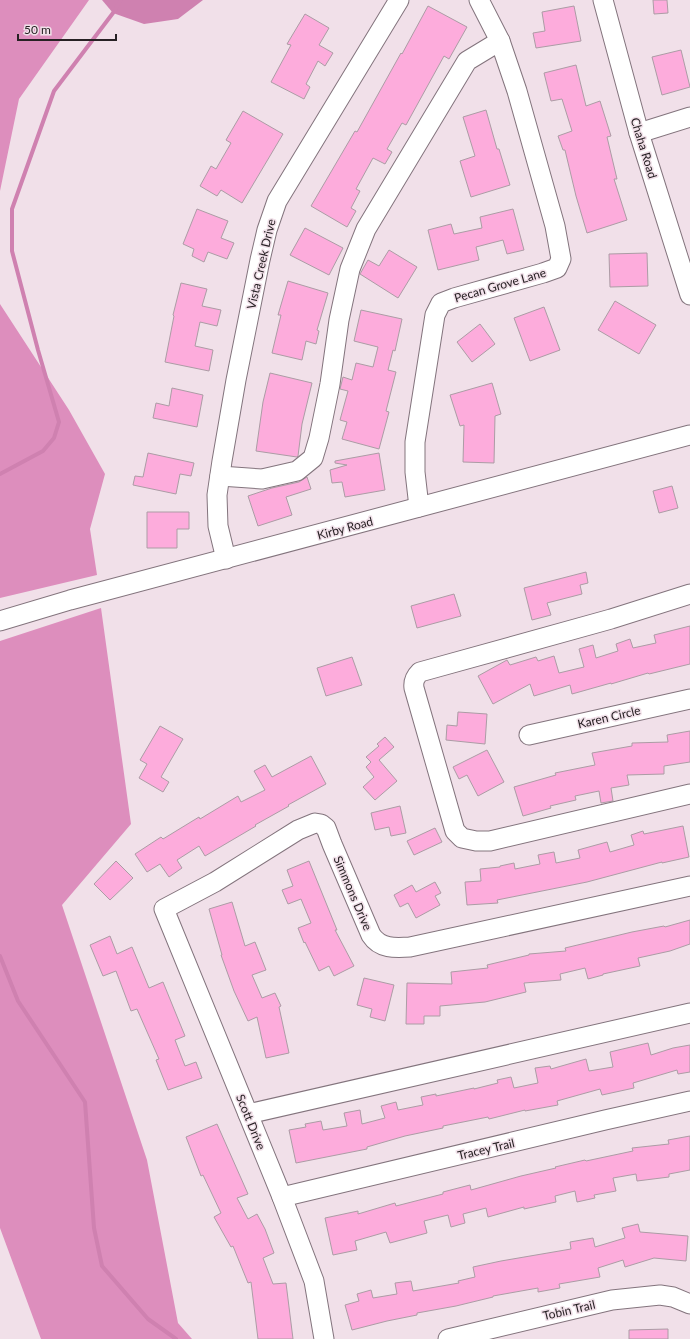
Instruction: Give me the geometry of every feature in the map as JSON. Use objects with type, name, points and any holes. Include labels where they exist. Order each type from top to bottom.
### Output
[{"type":"street","name":"Vista Creek Drive","points":[[226,559],[218,526],[217,495],[236,380],[260,260],[268,230],[277,201],[398,0]]},
{"type":"street","name":"Pecan Grove Lane","points":[[419,508],[415,472],[415,442],[436,315],[441,303],[557,268],[561,258],[555,226],[517,91],[500,41],[480,0]]},
{"type":"street","name":"Chaha Road","points":[[603,0],[638,133],[690,296]]},
{"type":"street","points":[[220,476],[262,479],[297,471],[314,458],[320,438],[330,384],[339,320],[350,269],[366,229],[466,61],[500,41]]},
{"type":"street","points":[[638,133],[690,117]]},
{"type":"street","name":"Kirby Road","points":[[0,621],[70,600],[690,435]]},
{"type":"street","points":[[690,594],[611,620],[420,672],[416,675],[414,682],[414,688],[455,831],[462,838],[476,841],[490,841],[690,794]]},
{"type":"street","name":"Karen Circle","points":[[529,735],[690,699]]},
{"type":"street","name":"Simmons Drive","points":[[164,909],[215,882],[298,830],[315,823],[321,824],[326,828],[330,835],[332,844],[371,935],[375,941],[388,947],[398,948],[417,945],[690,886]]},
{"type":"street","name":"Scott Drive","points":[[164,909],[282,1197],[314,1281],[324,1339]]},
{"type":"street","points":[[248,1114],[690,1013]]},
{"type":"street","name":"Tracey Trail","points":[[282,1197],[589,1124],[690,1102]]},
{"type":"street","name":"Tobin Trail","points":[[448,1339],[612,1300],[660,1295],[673,1297],[690,1304]]},
{"type":"shaded area","points":[[0,0],[89,0],[19,99],[0,191]]},
{"type":"shaded area","points":[[102,0],[203,0],[178,19],[144,24],[113,13]]},
{"type":"shaded area","points":[[0,304],[69,410],[105,474],[90,529],[97,575],[0,598]]},
{"type":"shaded area","points":[[101,608],[131,824],[62,905],[147,1160],[178,1323],[192,1339],[41,1339],[0,1228],[0,641]]},
{"type":"building","points":[[653,0],[667,0],[668,13],[654,14]]},
{"type":"building","points":[[428,6],[467,27],[449,59],[444,56],[406,125],[402,123],[387,149],[392,152],[385,164],[373,158],[356,189],[360,191],[351,208],[356,211],[347,227],[311,206],[355,131],[357,132]]},
{"type":"building","points":[[574,6],[581,41],[536,48],[533,33],[545,31],[542,12]]},
{"type":"building","points":[[305,14],[329,28],[319,45],[333,53],[325,66],[318,61],[306,84],[310,87],[304,99],[271,82],[291,45],[287,44]]},
{"type":"building","points":[[681,50],[690,87],[662,95],[652,57]]},
{"type":"building","points":[[576,65],[586,106],[600,101],[611,136],[607,137],[617,179],[614,179],[627,220],[587,233],[565,150],[563,150],[558,136],[572,131],[562,99],[551,101],[544,73]]},
{"type":"building","points":[[486,110],[497,149],[499,149],[510,185],[471,197],[460,161],[475,156],[463,117]]},
{"type":"building","points":[[243,111],[283,134],[242,203],[221,190],[217,196],[200,186],[211,166],[216,169],[231,143],[226,140]]},
{"type":"building","points":[[197,209],[228,221],[221,238],[234,243],[227,259],[208,252],[204,262],[192,256],[194,249],[183,244]]},
{"type":"building","points":[[513,209],[524,250],[507,254],[503,240],[476,247],[479,260],[438,270],[428,230],[451,224],[454,234],[482,228],[480,217]]},
{"type":"building","points":[[305,228],[343,248],[329,275],[290,255]]},
{"type":"building","points":[[389,250],[417,267],[398,298],[360,274],[368,260],[379,266]]},
{"type":"building","points":[[647,253],[648,286],[610,287],[609,254]]},
{"type":"building","points":[[288,281],[328,293],[317,330],[319,331],[316,344],[306,341],[302,360],[272,353],[281,315],[278,315]]},
{"type":"building","points":[[181,283],[207,289],[202,306],[221,310],[217,326],[200,322],[195,346],[213,350],[209,371],[165,362],[173,315]]},
{"type":"building","points":[[615,301],[656,325],[639,354],[598,330]]},
{"type":"building","points":[[544,307],[560,350],[530,361],[514,318]]},
{"type":"building","points":[[361,310],[402,319],[395,351],[393,350],[388,370],[396,372],[386,411],[389,412],[379,449],[342,439],[347,422],[340,420],[348,391],[340,389],[343,377],[352,380],[356,363],[373,367],[378,347],[354,341]]},
{"type":"building","points":[[480,324],[495,344],[472,362],[457,342]]},
{"type":"building","points":[[270,373],[312,383],[302,424],[297,457],[256,451],[263,402]]},
{"type":"building","points":[[492,383],[501,414],[495,416],[494,463],[463,462],[464,425],[460,426],[450,395]]},
{"type":"building","points":[[172,388],[203,395],[197,427],[153,418],[156,403],[169,406]]},
{"type":"building","points":[[148,453],[194,463],[191,476],[180,474],[176,494],[133,485],[135,476],[143,477]]},
{"type":"building","points":[[379,453],[385,490],[345,497],[342,482],[332,483],[330,470],[347,465],[335,463],[335,461]]},
{"type":"building","points":[[307,477],[311,489],[286,497],[292,515],[258,526],[248,496],[272,488],[299,482]]},
{"type":"building","points":[[672,486],[678,508],[659,513],[653,491]]},
{"type":"building","points":[[147,512],[189,512],[189,529],[177,529],[177,548],[147,548]]},
{"type":"building","points":[[586,572],[588,583],[580,585],[582,594],[547,603],[551,615],[532,620],[524,588]]},
{"type":"building","points":[[454,594],[461,616],[417,628],[411,606]]},
{"type":"building","points":[[690,626],[690,664],[648,673],[572,694],[570,685],[534,696],[530,684],[493,704],[478,676],[507,660],[510,665],[536,657],[538,661],[554,656],[559,673],[584,667],[579,649],[593,645],[596,658],[618,651],[616,644],[630,639],[633,648],[656,643],[654,635]]},
{"type":"building","points":[[352,657],[362,685],[326,696],[317,668]]},
{"type":"building","points":[[458,712],[487,714],[485,744],[446,740],[447,725],[457,726]]},
{"type":"building","points":[[160,726],[183,739],[161,777],[169,782],[163,792],[139,778],[147,764],[140,760]]},
{"type":"building","points":[[690,731],[690,762],[664,766],[664,774],[627,775],[629,785],[611,788],[613,801],[601,803],[599,791],[575,796],[576,800],[550,806],[551,808],[523,816],[514,787],[556,775],[555,773],[595,765],[592,753],[632,746],[632,743],[668,742],[667,735]]},
{"type":"building","points":[[385,737],[394,747],[379,760],[397,781],[375,800],[363,787],[374,777],[366,767],[371,762],[366,757],[379,746],[377,744]]},
{"type":"building","points":[[487,750],[504,782],[478,796],[467,775],[459,779],[453,767]]},
{"type":"building","points":[[311,756],[326,784],[288,805],[289,806],[205,856],[199,846],[177,860],[182,868],[169,877],[160,864],[147,872],[135,854],[161,837],[163,839],[238,796],[241,802],[265,790],[254,771],[265,765],[272,777]]},
{"type":"building","points":[[400,806],[406,833],[391,836],[389,827],[375,830],[371,813]]},
{"type":"building","points":[[683,826],[689,857],[662,862],[587,882],[497,900],[498,903],[467,905],[465,882],[481,881],[480,869],[500,867],[514,863],[515,869],[540,864],[538,855],[554,852],[556,863],[580,858],[578,850],[607,842],[610,852],[634,845],[631,835],[643,831],[644,834]]},
{"type":"building","points":[[435,828],[442,842],[414,855],[407,841]]},
{"type":"building","points":[[116,861],[133,878],[110,900],[94,884]]},
{"type":"building","points":[[309,861],[337,930],[335,930],[354,966],[334,976],[329,966],[319,971],[305,942],[304,943],[298,928],[311,923],[301,899],[288,904],[282,890],[293,886],[287,870]]},
{"type":"building","points":[[435,882],[441,893],[435,896],[440,905],[416,918],[408,903],[400,907],[394,895],[412,885],[416,892]]},
{"type":"building","points":[[232,902],[245,946],[255,942],[266,970],[252,975],[262,998],[275,993],[281,1006],[279,1007],[289,1053],[266,1058],[257,1017],[248,1021],[234,991],[221,955],[209,909]]},
{"type":"building","points":[[690,920],[690,944],[670,951],[638,958],[640,966],[603,974],[588,979],[585,968],[560,974],[561,980],[524,983],[526,992],[485,1002],[440,1006],[440,1016],[424,1016],[424,1024],[406,1024],[407,983],[452,984],[451,972],[488,968],[487,965],[529,954],[566,951],[565,948],[632,932],[665,927]]},
{"type":"building","points":[[110,936],[117,954],[132,947],[149,988],[163,982],[185,1036],[175,1040],[185,1066],[196,1062],[202,1078],[168,1090],[156,1060],[159,1059],[137,1009],[131,1011],[116,971],[103,976],[90,945]]},
{"type":"building","points":[[364,978],[394,985],[385,1021],[370,1017],[372,1009],[357,1005]]},
{"type":"building","points":[[648,1043],[651,1055],[673,1048],[690,1045],[690,1072],[678,1074],[677,1070],[633,1083],[634,1088],[602,1095],[600,1089],[557,1101],[558,1105],[525,1110],[489,1119],[488,1117],[443,1126],[443,1128],[405,1136],[367,1147],[367,1149],[296,1163],[289,1130],[306,1127],[305,1124],[321,1121],[323,1130],[347,1126],[344,1113],[360,1110],[362,1124],[385,1118],[381,1106],[396,1102],[398,1110],[423,1105],[421,1097],[436,1094],[436,1096],[474,1089],[498,1083],[497,1080],[511,1077],[514,1088],[538,1083],[535,1068],[550,1066],[551,1069],[586,1059],[589,1071],[613,1067],[610,1052]]},
{"type":"building","points":[[217,1124],[248,1194],[237,1198],[248,1219],[257,1214],[265,1229],[274,1253],[263,1258],[273,1284],[286,1283],[293,1339],[258,1339],[251,1282],[248,1283],[233,1246],[231,1247],[214,1217],[221,1213],[203,1175],[201,1176],[186,1137]]},
{"type":"building","points":[[690,1136],[690,1170],[669,1174],[669,1177],[637,1181],[636,1174],[613,1178],[616,1191],[594,1195],[595,1198],[577,1202],[575,1191],[555,1196],[556,1202],[524,1209],[524,1207],[488,1217],[486,1208],[463,1214],[465,1223],[451,1227],[448,1215],[424,1221],[427,1233],[390,1243],[386,1232],[355,1241],[357,1250],[333,1255],[325,1218],[358,1211],[358,1214],[395,1203],[396,1206],[443,1194],[443,1192],[470,1185],[471,1190],[556,1168],[555,1167],[633,1151],[632,1148],[669,1144],[668,1140]]},
{"type":"building","points":[[638,1224],[640,1232],[688,1236],[686,1261],[654,1258],[625,1267],[623,1260],[598,1268],[600,1277],[559,1284],[560,1288],[538,1292],[538,1288],[493,1296],[456,1306],[417,1313],[417,1315],[352,1330],[345,1305],[359,1301],[357,1294],[371,1290],[373,1298],[397,1294],[395,1283],[411,1281],[413,1291],[459,1283],[458,1281],[475,1277],[473,1267],[571,1249],[570,1242],[593,1238],[595,1247],[625,1238],[622,1228]]},
{"type":"building","points":[[668,1329],[668,1339],[629,1339],[629,1330]]},
{"type":"waterway","points":[[0,474],[43,451],[54,438],[59,422],[12,251],[12,209],[54,91],[113,13],[121,0]]},
{"type":"waterway","points":[[0,956],[18,1001],[85,1102],[94,1228],[102,1266],[148,1319],[176,1339]]}]
